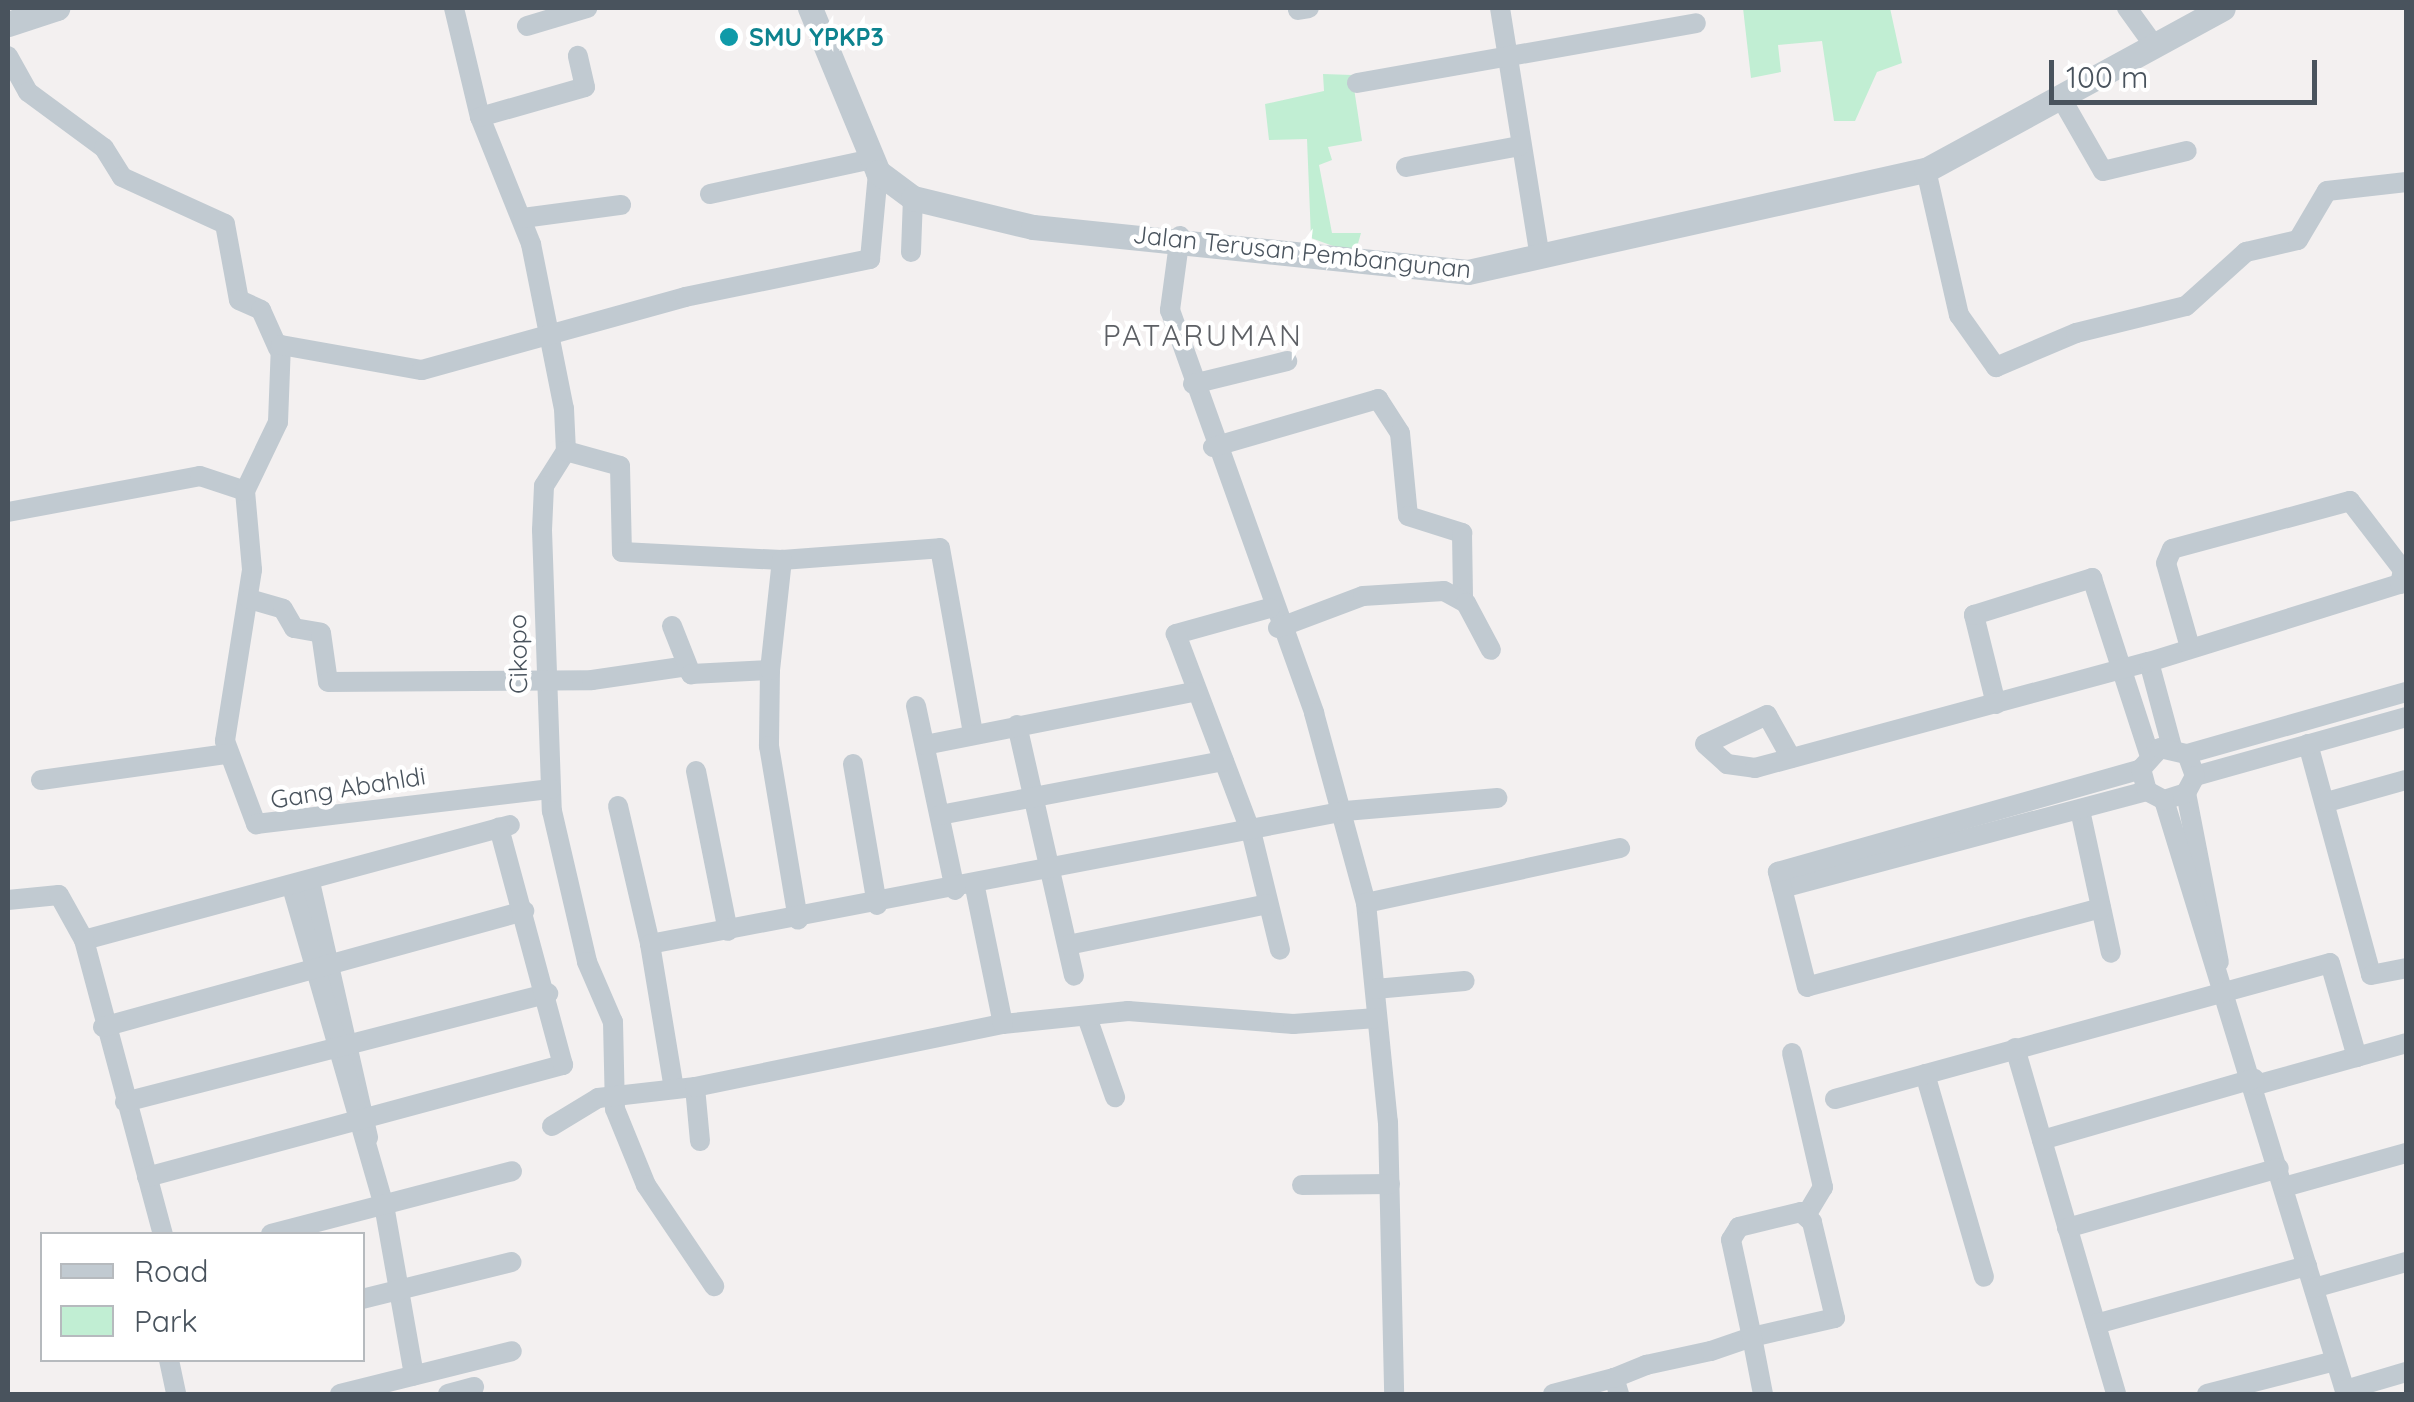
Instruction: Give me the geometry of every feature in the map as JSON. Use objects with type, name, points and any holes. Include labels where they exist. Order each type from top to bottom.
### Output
[{"type":"street","points":[[8,24],[56,8]]},
{"type":"street","points":[[454,8],[480,117],[523,218],[566,451],[620,466],[622,552],[782,560],[940,548],[973,734]]},
{"type":"street","points":[[526,26],[587,8]]},
{"type":"street","points":[[278,348],[422,370],[870,259],[875,166],[810,8]]},
{"type":"street","points":[[1500,8],[1519,146],[1540,258]]},
{"type":"street","points":[[2127,8],[2154,44]]},
{"type":"street","name":"Jalan Terusan Pembangunan","points":[[875,166],[914,198],[1034,227],[1180,236],[1468,272],[1926,170],[2223,8]]},
{"type":"street","points":[[1357,83],[1696,23]]},
{"type":"street","points":[[8,56],[28,92],[104,148],[122,177],[224,224],[239,300],[262,310],[278,348],[278,422],[245,492],[200,476],[8,512]]},
{"type":"street","points":[[480,117],[585,87],[578,56]]},
{"type":"street","points":[[2060,96],[2104,172],[2186,151]]},
{"type":"street","points":[[1406,167],[1519,146]]},
{"type":"street","points":[[710,194],[875,166]]},
{"type":"street","points":[[1926,170],[1959,316],[1996,367],[2076,333],[2186,306],[2246,252],[2298,240],[2327,191],[2406,182]]},
{"type":"street","points":[[911,252],[914,198]]},
{"type":"street","points":[[523,218],[622,205]]},
{"type":"street","points":[[1180,236],[1170,310],[1213,447],[1345,811],[1366,903],[1390,1184],[1394,1394]]},
{"type":"street","points":[[1193,384],[1288,360]]},
{"type":"street","points":[[1213,447],[1378,400],[1400,433],[1408,516],[1462,533],[1464,600],[1491,650]]},
{"type":"street","name":"Cikopo","points":[[566,451],[544,486],[542,680],[551,789],[588,962],[614,1022],[612,1096],[646,1185],[714,1286]]},
{"type":"street","name":"Gang Abahldi","points":[[245,492],[249,598],[227,754],[248,817],[270,828],[551,789]]},
{"type":"street","points":[[1790,758],[2149,662],[2400,584],[2404,570],[2350,501],[2172,549],[2166,564],[2190,647]]},
{"type":"street","points":[[782,560],[770,670],[769,746],[798,920]]},
{"type":"street","points":[[1996,704],[1974,616],[2081,577],[2098,586],[2125,668],[2145,761],[2197,927],[2219,964]]},
{"type":"street","points":[[1280,950],[1252,835],[1194,692],[1179,627],[1274,618],[1363,596],[1444,591],[1464,600]]},
{"type":"street","points":[[249,598],[283,609],[294,628],[321,633],[328,682],[542,680],[680,667],[700,675],[770,670]]},
{"type":"street","points":[[672,626],[680,667]]},
{"type":"street","points":[[2149,662],[2190,785],[2219,964],[2345,1392],[2406,1372]]},
{"type":"street","points":[[925,745],[1194,692]]},
{"type":"street","points":[[1958,831],[2179,750],[2406,692]]},
{"type":"street","points":[[916,706],[940,815],[1003,1024]]},
{"type":"street","points":[[2101,908],[1807,988],[1782,888],[1782,868],[1958,831],[2156,796],[2308,744],[2406,717]]},
{"type":"street","points":[[1017,724],[1074,976]]},
{"type":"street","points":[[2308,744],[2370,975],[2406,968]]},
{"type":"street","points":[[41,780],[227,754]]},
{"type":"street","points":[[940,815],[1224,760]]},
{"type":"street","points":[[853,764],[877,905]]},
{"type":"street","points":[[696,771],[728,932]]},
{"type":"street","points":[[2326,802],[2406,780]]},
{"type":"street","points":[[650,944],[1052,874],[1252,835],[1345,811],[1498,798]]},
{"type":"street","points":[[618,806],[700,1142]]},
{"type":"street","points":[[2080,810],[2111,953]]},
{"type":"street","points":[[84,940],[506,826],[524,911],[565,1060],[558,1070],[364,1131],[147,1177]]},
{"type":"street","points":[[1366,903],[1620,848]]},
{"type":"street","points":[[302,884],[384,1205],[414,1374]]},
{"type":"street","points":[[8,900],[59,895],[84,940],[103,1028],[162,1232]]},
{"type":"street","points":[[1068,945],[1268,904]]},
{"type":"street","points":[[103,1028],[524,911]]},
{"type":"street","points":[[1835,1100],[2330,963],[2357,1056]]},
{"type":"street","points":[[1375,989],[1465,981]]},
{"type":"street","points":[[125,1102],[548,993]]},
{"type":"street","points":[[552,1126],[612,1096],[684,1088],[1003,1024],[1088,1017],[1377,1018]]},
{"type":"street","points":[[1088,1017],[1114,1097]]},
{"type":"street","points":[[2042,1140],[2406,1043]]},
{"type":"street","points":[[2015,1048],[2116,1394]]},
{"type":"street","points":[[1763,1394],[1732,1235],[1806,1215],[1824,1187],[1792,1054]]},
{"type":"street","points":[[1925,1074],[1984,1277]]},
{"type":"street","points":[[2067,1228],[2406,1153]]},
{"type":"street","points":[[279,1232],[512,1171]]},
{"type":"street","points":[[1302,1185],[1390,1184]]},
{"type":"street","points":[[1553,1394],[1616,1386],[1752,1337],[1836,1316],[1806,1215]]},
{"type":"street","points":[[365,1298],[511,1262]]},
{"type":"street","points":[[2314,1288],[2406,1262]]},
{"type":"street","points":[[2096,1324],[2307,1266]]},
{"type":"street","points":[[340,1394],[512,1351]]},
{"type":"street","points":[[2207,1394],[2335,1361]]},
{"type":"street","points":[[169,1362],[176,1394]]},
{"type":"street","points":[[448,1394],[474,1387]]},
{"type":"green space","points":[[1743,8],[1890,8],[1902,63],[1877,72],[1855,121],[1834,121],[1822,41],[1778,45],[1781,72],[1751,78]]},
{"type":"green space","points":[[1323,74],[1352,75],[1362,141],[1328,147],[1332,160],[1319,165],[1332,233],[1361,233],[1355,254],[1311,238],[1307,139],[1269,140],[1265,104],[1324,91]]},
{"type":"place","name":"SMU YPKP3","points":[[729,37]]},
{"type":"district","name":"PATARUMAN","points":[[1203,335]]}]
